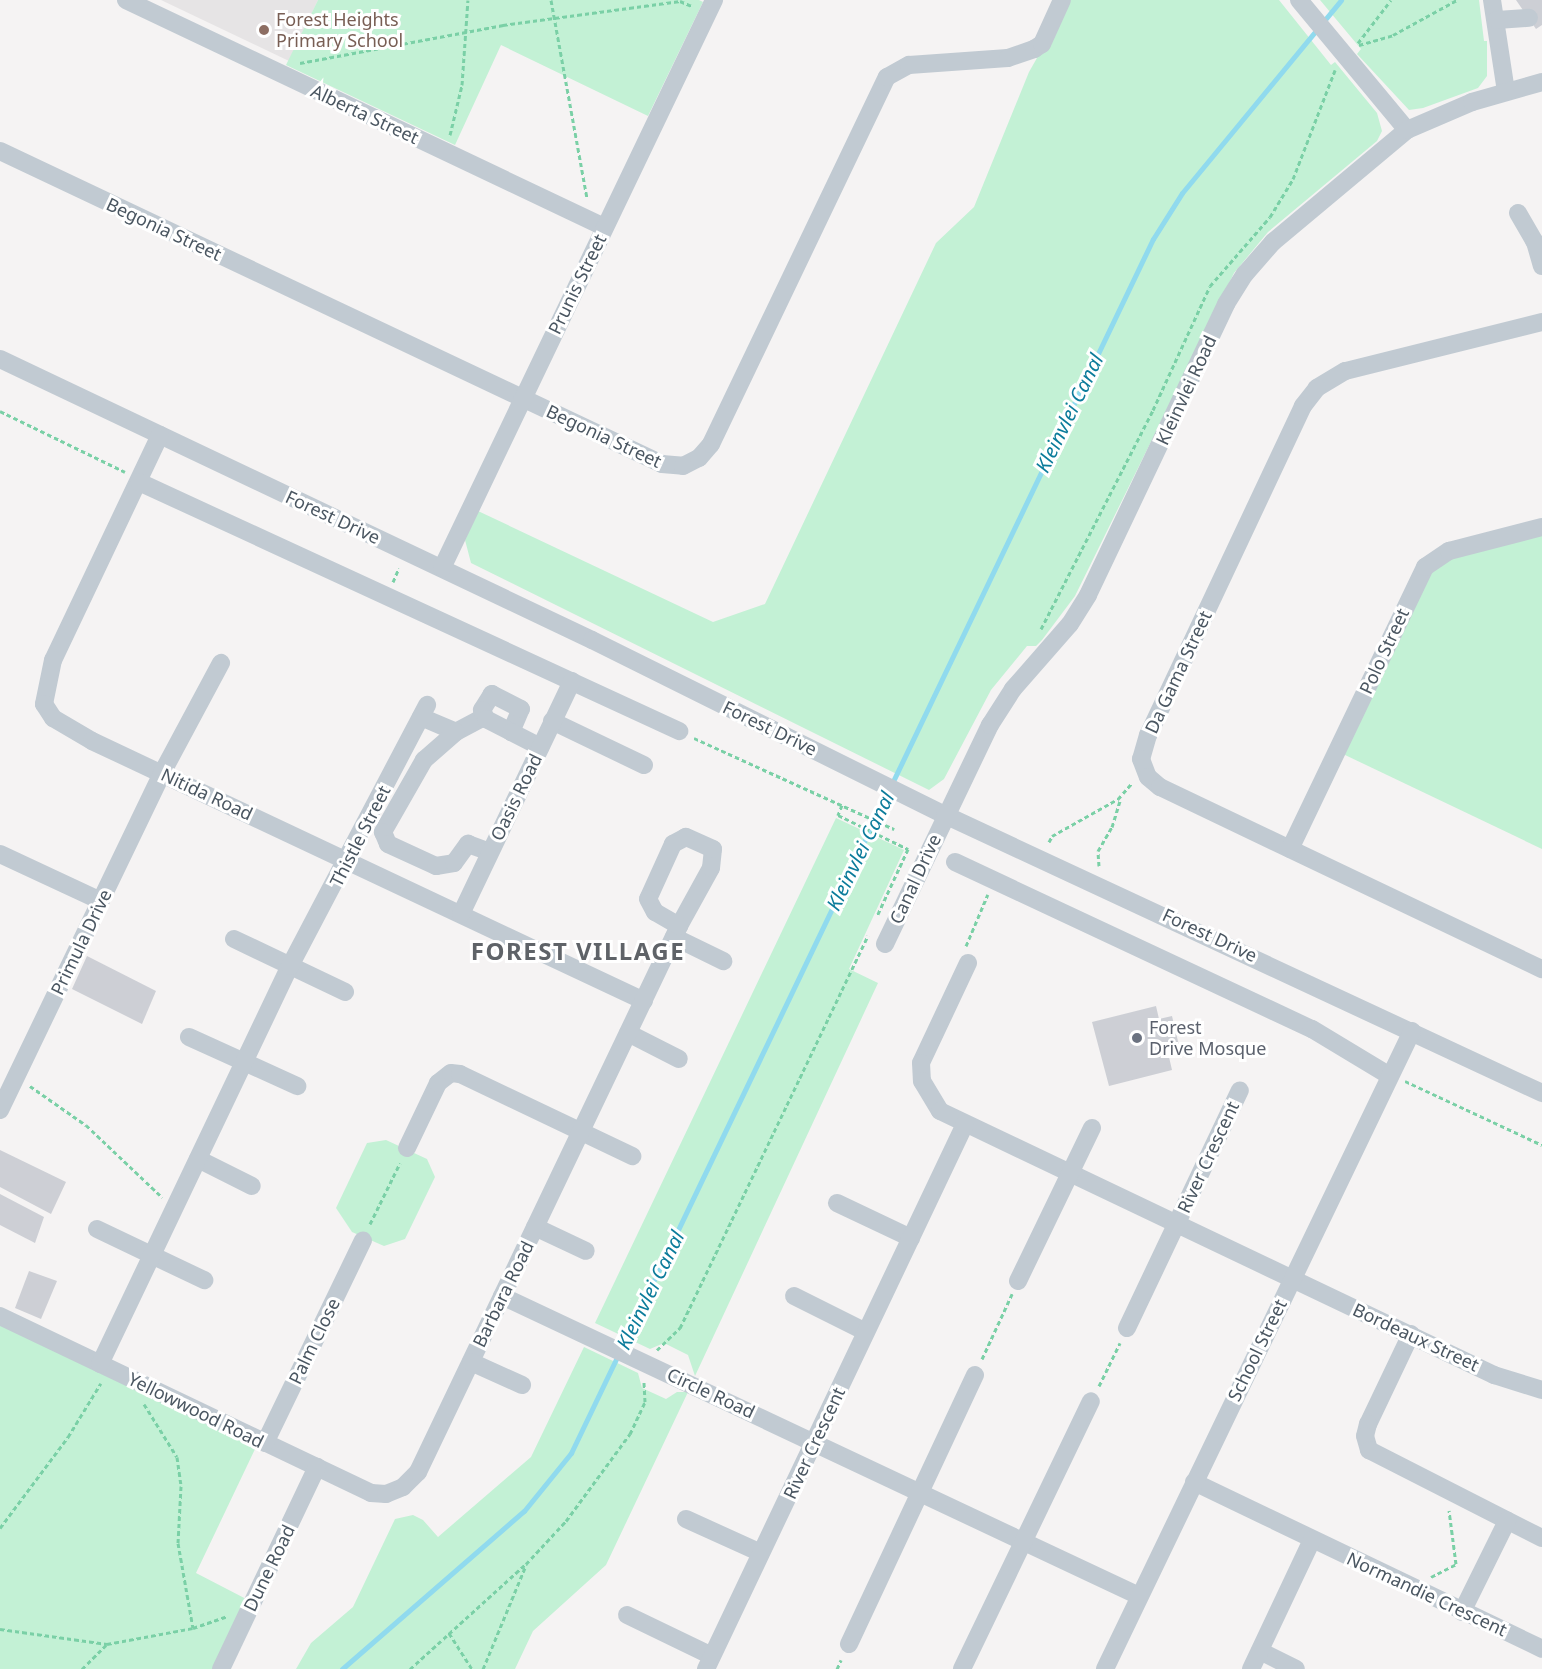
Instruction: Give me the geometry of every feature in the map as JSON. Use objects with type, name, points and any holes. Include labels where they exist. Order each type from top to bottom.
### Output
[{"type":"street","name":"Alberta Street","points":[[126,0],[604,227]]},
{"type":"street","name":"Begonia Street","points":[[0,151],[662,464],[683,466],[699,458],[711,444],[887,77],[909,65],[1008,58],[1034,49],[1041,44],[1062,0]]},
{"type":"street","points":[[1299,0],[1339,60],[1407,130]]},
{"type":"street","points":[[1492,0],[1497,20],[1506,91]]},
{"type":"street","name":"Prunis Street","points":[[442,568],[710,7]]},
{"type":"street","points":[[1497,20],[1529,18]]},
{"type":"street","name":"Kleinvlei Road","points":[[945,815],[1001,706],[1070,624],[1088,595],[1226,304],[1245,274],[1273,242],[1407,130],[1506,91],[1542,82]]},
{"type":"street","points":[[1518,213],[1535,242],[1542,266]]},
{"type":"street","name":"Da Gama Street","points":[[1142,766],[1148,735],[1303,406],[1317,388],[1345,371],[1542,322]]},
{"type":"street","name":"Forest Drive","points":[[0,359],[442,568],[945,815],[1542,1093]]},
{"type":"street","name":"Nitida Road","points":[[160,435],[135,478],[53,660],[44,704],[53,718],[70,730],[644,1001]]},
{"type":"street","points":[[135,478],[679,732]]},
{"type":"street","name":"Polo Street","points":[[1290,849],[1425,567],[1449,551],[1542,527]]},
{"type":"street","name":"Primula Drive","points":[[0,1110],[162,773],[221,663]]},
{"type":"street","name":"Oasis Road","points":[[461,914],[572,681]]},
{"type":"street","points":[[511,732],[521,709],[500,695],[488,697],[482,710],[484,717],[511,732],[540,747]]},
{"type":"street","name":"Thistle Street","points":[[100,1364],[290,966],[348,860],[424,711],[456,732]]},
{"type":"street","points":[[484,717],[456,732],[424,760],[383,832],[384,838],[398,849],[436,866],[454,863],[468,844],[490,852]]},
{"type":"street","points":[[552,722],[644,765]]},
{"type":"street","points":[[1142,766],[1160,787],[1542,969]]},
{"type":"street","name":"Canal Drive","points":[[885,944],[945,815]]},
{"type":"street","name":"Barbara Road","points":[[394,1492],[418,1472],[581,1131],[677,932],[714,857],[710,846],[686,837],[674,844],[648,899],[655,912],[677,932],[723,961]]},
{"type":"street","points":[[0,854],[101,901]]},
{"type":"street","points":[[955,862],[1312,1029],[1390,1076]]},
{"type":"street","points":[[234,939],[345,992]]},
{"type":"street","name":"River Crescent","points":[[968,963],[920,1067],[922,1081],[934,1104],[965,1124],[1291,1279]]},
{"type":"street","name":"School Street","points":[[1105,1669],[1412,1031]]},
{"type":"street","points":[[628,1034],[678,1059]]},
{"type":"street","points":[[189,1037],[297,1086]]},
{"type":"street","points":[[407,1148],[438,1083],[451,1073],[632,1156]]},
{"type":"street","name":"River Crescent","points":[[1127,1328],[1240,1090]]},
{"type":"street","name":"River Crescent","points":[[627,1614],[709,1662],[965,1124]]},
{"type":"street","points":[[1018,1281],[1092,1128]]},
{"type":"street","points":[[198,1159],[252,1186]]},
{"type":"street","points":[[837,1203],[911,1238]]},
{"type":"street","name":"Barbara Road","points":[[535,1227],[586,1251]]},
{"type":"street","points":[[97,1229],[204,1281]]},
{"type":"street","name":"Palm Close","points":[[265,1443],[363,1240]]},
{"type":"street","name":"Bordeaux Street","points":[[1291,1279],[1494,1375],[1542,1390]]},
{"type":"street","name":"Circle Road","points":[[502,1296],[1027,1541],[1139,1596]]},
{"type":"street","points":[[794,1296],[866,1332]]},
{"type":"street","name":"Yellowwood Road","points":[[0,1316],[371,1493],[394,1492]]},
{"type":"street","points":[[1411,1334],[1368,1424],[1366,1444],[1375,1456],[1542,1538]]},
{"type":"street","name":"Barbara Road","points":[[471,1362],[522,1385]]},
{"type":"street","points":[[849,1644],[975,1375]]},
{"type":"street","points":[[962,1669],[1027,1541],[1091,1401]]},
{"type":"street","name":"Dune Road","points":[[221,1669],[317,1467]]},
{"type":"street","name":"Normandie Crescent","points":[[1194,1482],[1542,1649]]},
{"type":"street","points":[[686,1519],[761,1553]]},
{"type":"street","points":[[1462,1612],[1507,1521]]},
{"type":"street","points":[[1251,1669],[1312,1540]]},
{"type":"street","points":[[1260,1652],[1296,1669]]},
{"type":"path","points":[[442,150],[452,132],[462,86],[468,0]]},
{"type":"path","points":[[551,0],[589,208],[587,219]]},
{"type":"path","points":[[1390,0],[1355,46],[1393,35],[1457,0]]},
{"type":"path","points":[[285,76],[298,63],[319,57],[680,1],[710,7]]},
{"type":"path","points":[[1037,636],[1153,410],[1210,286],[1270,217],[1293,179],[1339,60]]},
{"type":"path","points":[[0,411],[135,478]]},
{"type":"path","points":[[679,732],[894,829]]},
{"type":"path","points":[[1100,866],[1098,851],[1112,827],[1121,796],[1142,766]]},
{"type":"path","points":[[1049,842],[1052,836],[1121,796]]},
{"type":"path","points":[[410,1669],[526,1564],[566,1521],[630,1434],[645,1402],[642,1374],[652,1352],[666,1344],[680,1328],[908,849],[838,815],[842,805]]},
{"type":"path","points":[[968,963],[966,942],[994,881]]},
{"type":"path","points":[[1390,1076],[1542,1144]]},
{"type":"path","points":[[15,1078],[86,1125],[175,1208]]},
{"type":"path","points":[[363,1240],[407,1148]]},
{"type":"path","points":[[975,1375],[1018,1281]]},
{"type":"path","points":[[1091,1401],[1127,1328]]},
{"type":"path","points":[[0,1528],[101,1386],[100,1364]]},
{"type":"path","points":[[137,1382],[138,1394],[177,1456],[181,1486],[178,1543],[193,1628]]},
{"type":"path","points":[[1412,1588],[1456,1564],[1448,1517],[1450,1493]]},
{"type":"path","points":[[483,1669],[526,1564]]},
{"type":"path","points":[[0,1629],[107,1644],[193,1628],[250,1607]]},
{"type":"path","points":[[449,1634],[472,1669]]},
{"type":"path","points":[[82,1669],[107,1644]]},
{"type":"shaded area","name":"Forest Heights Primary School","points":[[161,0],[318,0],[289,61]]},
{"type":"green space","points":[[318,0],[699,0],[703,2],[648,116],[501,45],[455,145],[286,65]]},
{"type":"green space","points":[[1070,0],[1279,0],[1331,65],[1335,62],[1377,113],[1382,131],[1377,141],[1268,232],[1234,273],[1075,596],[1042,640],[1036,646],[1027,646],[991,690],[944,779],[929,790],[471,563],[465,540],[478,511],[713,622],[765,604],[936,243],[974,207],[1029,72]]},
{"type":"green space","points":[[1320,0],[1479,0],[1484,41],[1487,41],[1487,76],[1478,88],[1423,108],[1409,110],[1357,54],[1361,49]]},
{"type":"green space","points":[[1542,534],[1542,849],[1343,754],[1428,575],[1440,562]]},
{"type":"green space","points":[[836,818],[904,850],[849,969],[878,983],[695,1376],[688,1355],[664,1343],[650,1349],[595,1323]]},
{"type":"green space","points":[[386,1140],[427,1159],[435,1177],[405,1239],[384,1246],[352,1232],[336,1208],[367,1143]]},
{"type":"green space","points":[[0,1324],[256,1447],[196,1573],[252,1602],[220,1669],[0,1669]]},
{"type":"green space","points":[[584,1347],[638,1373],[642,1388],[666,1399],[677,1392],[688,1392],[606,1565],[533,1631],[515,1669],[296,1669],[311,1643],[353,1607],[395,1519],[413,1515],[423,1520],[438,1537],[531,1457]]},
{"type":"building","points":[[1516,0],[1542,0],[1542,25],[1536,29]]},
{"type":"building","points":[[87,956],[156,991],[142,1024],[72,989]]},
{"type":"building","name":"Forest Drive Mosque","points":[[1156,1006],[1159,1019],[1172,1016],[1181,1054],[1169,1057],[1172,1070],[1109,1086],[1092,1022]]},
{"type":"building","points":[[0,1150],[66,1182],[51,1214],[0,1187]]},
{"type":"building","points":[[0,1194],[44,1217],[35,1243],[0,1225]]},
{"type":"building","points":[[29,1271],[57,1281],[41,1319],[15,1308]]},
{"type":"waterway","name":"Kleinvlei Canal","points":[[342,1669],[524,1511],[571,1453],[1153,239],[1182,193],[1341,0]]},
{"type":"place","name":"Forest Heights Primary School","points":[[264,30]]},
{"type":"place","name":"Forest Drive Mosque","points":[[1137,1038]]},
{"type":"district","name":"FOREST VILLAGE","points":[[578,951]]}]
